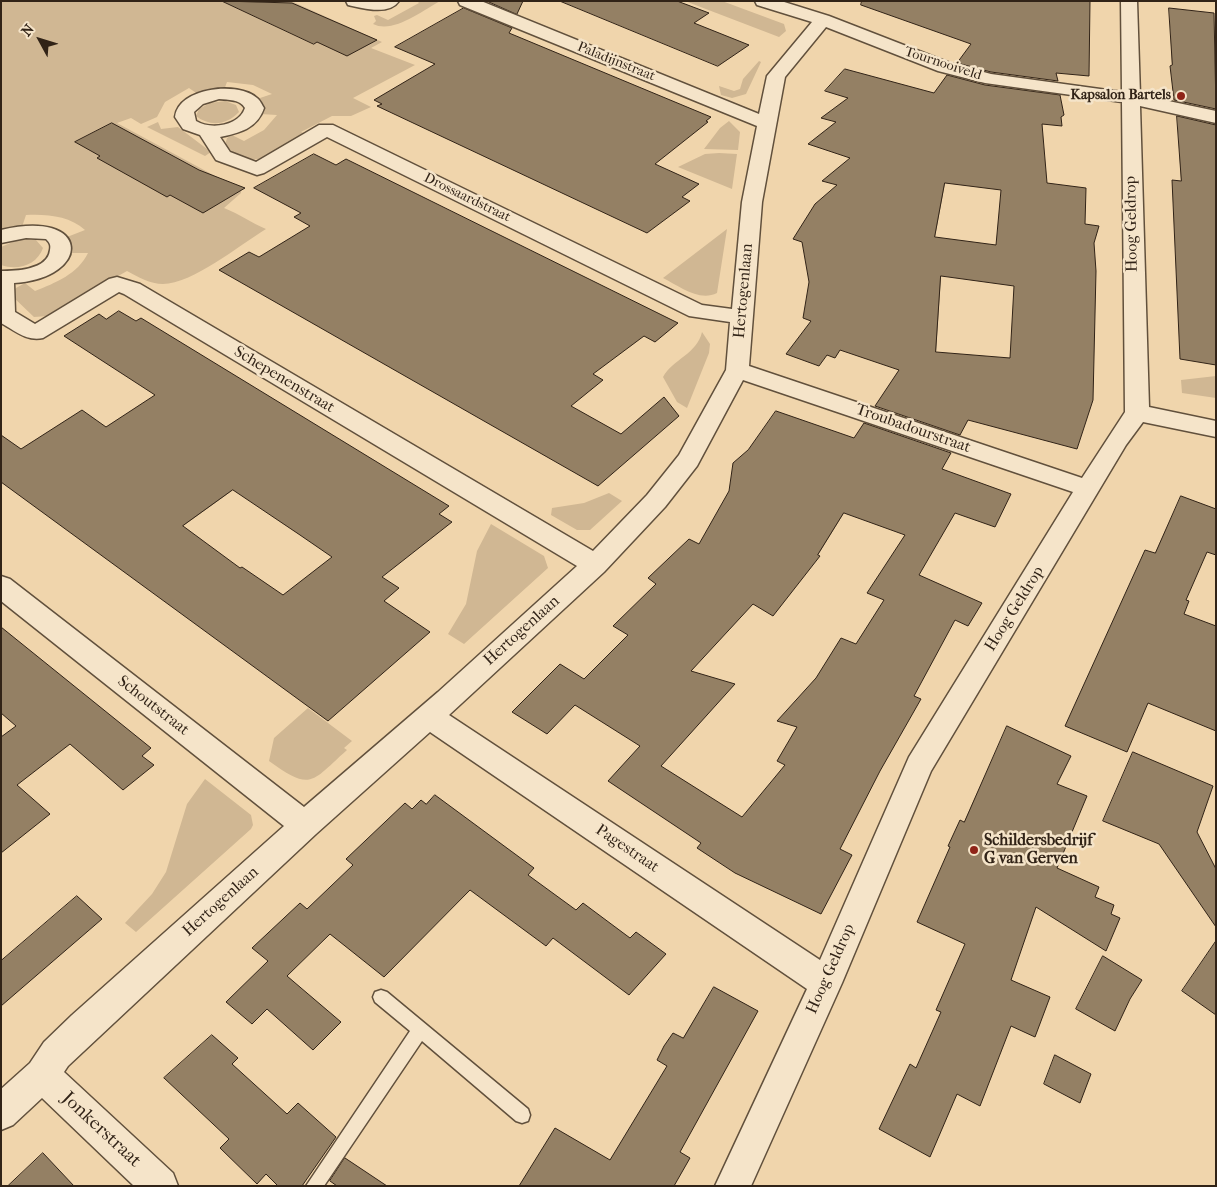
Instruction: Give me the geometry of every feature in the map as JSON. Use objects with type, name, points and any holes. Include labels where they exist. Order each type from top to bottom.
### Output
[{"type":"street","points":[[354,1],[380,5],[391,1]]},
{"type":"street","name":"Paladijnstraat","points":[[466,1],[765,123]]},
{"type":"street","name":"Tournooiveld","points":[[763,1],[822,20],[944,67],[991,79],[1130,98],[1216,118]]},
{"type":"street","name":"Hoog Geldrop","points":[[733,1186],[826,983],[919,766],[1089,489],[1117,440],[1136,413],[1129,1]]},
{"type":"street","name":"Hertogenlaan","points":[[1,1113],[42,1075],[56,1054],[84,1026],[594,565],[656,501],[688,460],[737,370],[752,202],[765,123],[776,76],[822,20]]},
{"type":"street","name":"Drossaardstraat","points":[[207,132],[223,156],[257,169],[326,129],[697,311],[743,317]]},
{"type":"street","name":"Schepenenstraat","points":[[1,237],[24,231],[38,231],[50,234],[58,239],[62,246],[55,262],[44,269],[32,275],[2,278],[4,315],[35,333],[117,284],[132,289],[594,565]]},
{"type":"street","name":"Troubadourstraat","points":[[737,370],[1089,489]]},
{"type":"street","points":[[1136,413],[1216,429]]},
{"type":"street","name":"Schoutstraat","points":[[1,586],[305,825]]},
{"type":"street","name":"Pagestraat","points":[[428,716],[826,983]]},
{"type":"street","name":"Jonkerstraat","points":[[42,1075],[160,1186]]},
{"type":"lane","points":[[381,997],[522,1115]]},
{"type":"lane","points":[[314,1186],[421,1029]]},
{"type":"shaded area","points":[[1,1],[291,1],[382,42],[371,48],[415,65],[353,98],[371,107],[351,116],[332,116],[301,132],[306,134],[259,159],[249,159],[240,156],[225,145],[227,138],[232,135],[244,141],[264,130],[277,115],[260,114],[257,99],[272,94],[253,85],[227,82],[224,90],[199,95],[189,88],[165,102],[157,117],[141,124],[131,118],[117,123],[241,190],[241,193],[224,208],[266,229],[188,278],[158,284],[144,280],[127,271],[48,316],[34,317],[12,296],[16,288],[25,283],[35,291],[58,281],[78,267],[88,253],[67,253],[67,237],[85,230],[65,219],[42,215],[26,215],[22,227],[3,230],[1,227]]},
{"type":"shaded area","points":[[417,1],[440,1],[398,24],[381,26],[373,24],[376,21],[374,16],[377,15],[388,20],[419,3]]},
{"type":"shaded area","points":[[685,1],[722,1],[784,24],[786,31],[779,37]]},
{"type":"shaded area","points":[[759,61],[761,62],[746,94],[732,98],[721,95],[719,86],[734,91],[740,89],[743,79]]},
{"type":"shaded area","points":[[225,101],[236,105],[239,112],[229,120],[213,123],[201,120],[196,116],[199,109],[210,103]]},
{"type":"shaded area","points":[[729,121],[740,132],[738,150],[704,149],[720,128]]},
{"type":"shaded area","points":[[158,122],[161,129],[178,127],[211,152],[205,156],[147,127]]},
{"type":"shaded area","points":[[705,154],[737,154],[732,189],[678,167]]},
{"type":"shaded area","points":[[727,229],[717,293],[703,296],[682,289],[663,278]]},
{"type":"shaded area","points":[[20,239],[36,240],[43,248],[40,254],[32,262],[20,267],[1,265],[1,247]]},
{"type":"shaded area","points":[[702,332],[710,344],[709,353],[687,408],[677,402],[663,377],[673,365],[695,346]]},
{"type":"shaded area","points":[[1216,376],[1216,398],[1182,393],[1181,380]]},
{"type":"shaded area","points":[[609,493],[622,501],[590,530],[577,530],[551,515],[552,508],[584,503]]},
{"type":"shaded area","points":[[491,524],[544,556],[548,568],[464,644],[448,634],[466,604],[477,551]]},
{"type":"shaded area","points":[[308,708],[352,741],[344,748],[347,750],[326,770],[318,776],[303,780],[283,771],[269,761],[274,738]]},
{"type":"shaded area","points":[[205,779],[251,815],[253,825],[251,829],[136,932],[125,923],[152,894],[166,872],[187,804]]},
{"type":"building","points":[[222,1],[292,3],[377,40],[347,56],[317,42],[314,44]]},
{"type":"building","points":[[487,1],[523,1],[517,14]]},
{"type":"building","points":[[560,1],[677,1],[709,13],[694,23],[749,45],[718,66]]},
{"type":"building","points":[[862,1],[1090,1],[1089,76],[1056,73],[1058,81],[991,72],[957,63],[971,44],[861,5]]},
{"type":"building","points":[[464,8],[512,28],[509,33],[711,117],[706,121],[708,122],[655,164],[699,184],[682,197],[690,201],[647,233],[377,106],[382,104],[374,100],[435,64],[395,47]]},
{"type":"building","points":[[1169,8],[1214,13],[1216,109],[1174,100],[1170,66],[1172,65]]},
{"type":"building","points":[[845,69],[934,93],[947,75],[985,85],[1060,95],[1064,115],[1061,117],[1062,126],[1042,124],[1047,183],[1086,188],[1085,224],[1099,226],[1094,243],[1096,271],[1093,400],[1077,449],[968,420],[960,435],[875,406],[899,370],[840,350],[835,358],[827,355],[819,366],[786,354],[811,321],[803,318],[809,282],[802,242],[793,239],[815,204],[837,185],[822,181],[850,158],[808,144],[836,122],[821,118],[848,98],[825,91]],"holes":[[[945,183],[1001,190],[996,245],[935,237]],[[941,276],[1014,286],[1010,358],[936,352]]]},
{"type":"building","points":[[1177,116],[1216,125],[1216,365],[1180,359],[1172,180],[1181,181]]},
{"type":"building","points":[[112,123],[199,170],[245,188],[203,213],[170,195],[167,197],[97,158],[100,156],[75,142]]},
{"type":"building","points":[[314,154],[336,165],[346,159],[678,323],[655,342],[644,336],[593,374],[603,380],[571,406],[621,434],[664,397],[679,416],[598,486],[219,270],[249,252],[259,257],[310,226],[294,217],[301,213],[254,188]]},
{"type":"building","points":[[119,311],[136,321],[141,318],[449,506],[439,514],[452,522],[382,577],[399,588],[384,601],[430,632],[328,721],[1,482],[1,435],[21,449],[82,410],[106,427],[155,395],[64,336],[99,314],[106,319]],"holes":[[[233,490],[332,557],[283,595],[242,567],[240,568],[183,526]]]},
{"type":"building","points":[[776,411],[854,438],[864,423],[951,453],[942,469],[1011,494],[995,527],[955,513],[919,575],[982,603],[968,626],[955,620],[914,696],[921,699],[880,771],[840,849],[852,855],[821,914],[735,873],[697,848],[701,843],[608,781],[640,746],[575,705],[547,734],[512,712],[560,664],[584,679],[628,635],[613,626],[656,584],[648,578],[689,539],[699,544],[729,491],[733,463],[748,450]],"holes":[[[844,513],[905,535],[867,593],[884,600],[856,644],[841,638],[816,678],[777,721],[797,727],[777,761],[785,765],[742,817],[661,766],[735,684],[691,671],[753,604],[773,616],[820,556],[818,555]]]},
{"type":"building","points":[[1181,496],[1216,509],[1216,555],[1207,552],[1186,600],[1189,601],[1184,614],[1216,626],[1216,731],[1148,703],[1127,752],[1065,726],[1145,550],[1155,553]]},
{"type":"building","points":[[1,627],[151,748],[142,756],[154,765],[123,790],[70,744],[17,785],[50,814],[1,853],[1,737],[16,726],[1,713]]},
{"type":"building","points":[[1007,726],[1071,756],[1057,784],[1087,796],[1057,868],[1099,887],[1095,897],[1114,905],[1111,914],[1120,918],[1106,951],[1036,907],[1011,980],[1050,997],[1035,1037],[1011,1026],[980,1106],[957,1094],[930,1157],[879,1129],[910,1064],[916,1068],[941,1012],[936,1010],[965,944],[917,922],[950,847],[948,846],[960,820],[964,822]]},
{"type":"building","points":[[1133,752],[1213,786],[1197,832],[1216,869],[1216,927],[1159,844],[1103,821]]},
{"type":"building","points":[[435,795],[534,868],[528,875],[576,910],[583,903],[630,938],[636,932],[666,954],[629,995],[553,938],[546,946],[470,890],[384,977],[330,934],[287,976],[341,1022],[313,1050],[267,1009],[252,1024],[226,1002],[268,961],[252,948],[300,903],[307,909],[353,865],[346,859],[405,803],[412,809],[421,800],[426,804]]},
{"type":"building","points":[[77,896],[102,919],[1,1006],[1,961]]},
{"type":"building","points":[[1216,941],[1216,1015],[1182,991]]},
{"type":"building","points":[[1103,956],[1142,980],[1130,999],[1115,1031],[1076,1009]]},
{"type":"building","points":[[714,987],[758,1011],[680,1152],[690,1158],[674,1186],[519,1186],[555,1128],[610,1160],[667,1066],[657,1060],[664,1046],[673,1033],[683,1038]]},
{"type":"building","points":[[212,1035],[238,1058],[232,1064],[287,1114],[298,1103],[336,1137],[302,1186],[278,1186],[266,1174],[257,1184],[220,1148],[229,1139],[164,1078]]},
{"type":"building","points":[[1055,1055],[1091,1074],[1080,1103],[1044,1084]]},
{"type":"building","points":[[43,1153],[74,1186],[8,1186]]},
{"type":"building","points":[[345,1158],[387,1186],[337,1186],[330,1181]]},
{"type":"place","name":"Kapsalon Bartels","points":[[1181,96]]},
{"type":"place","name":"Schildersbedrijf G van Gerven","points":[[974,850]]}]
